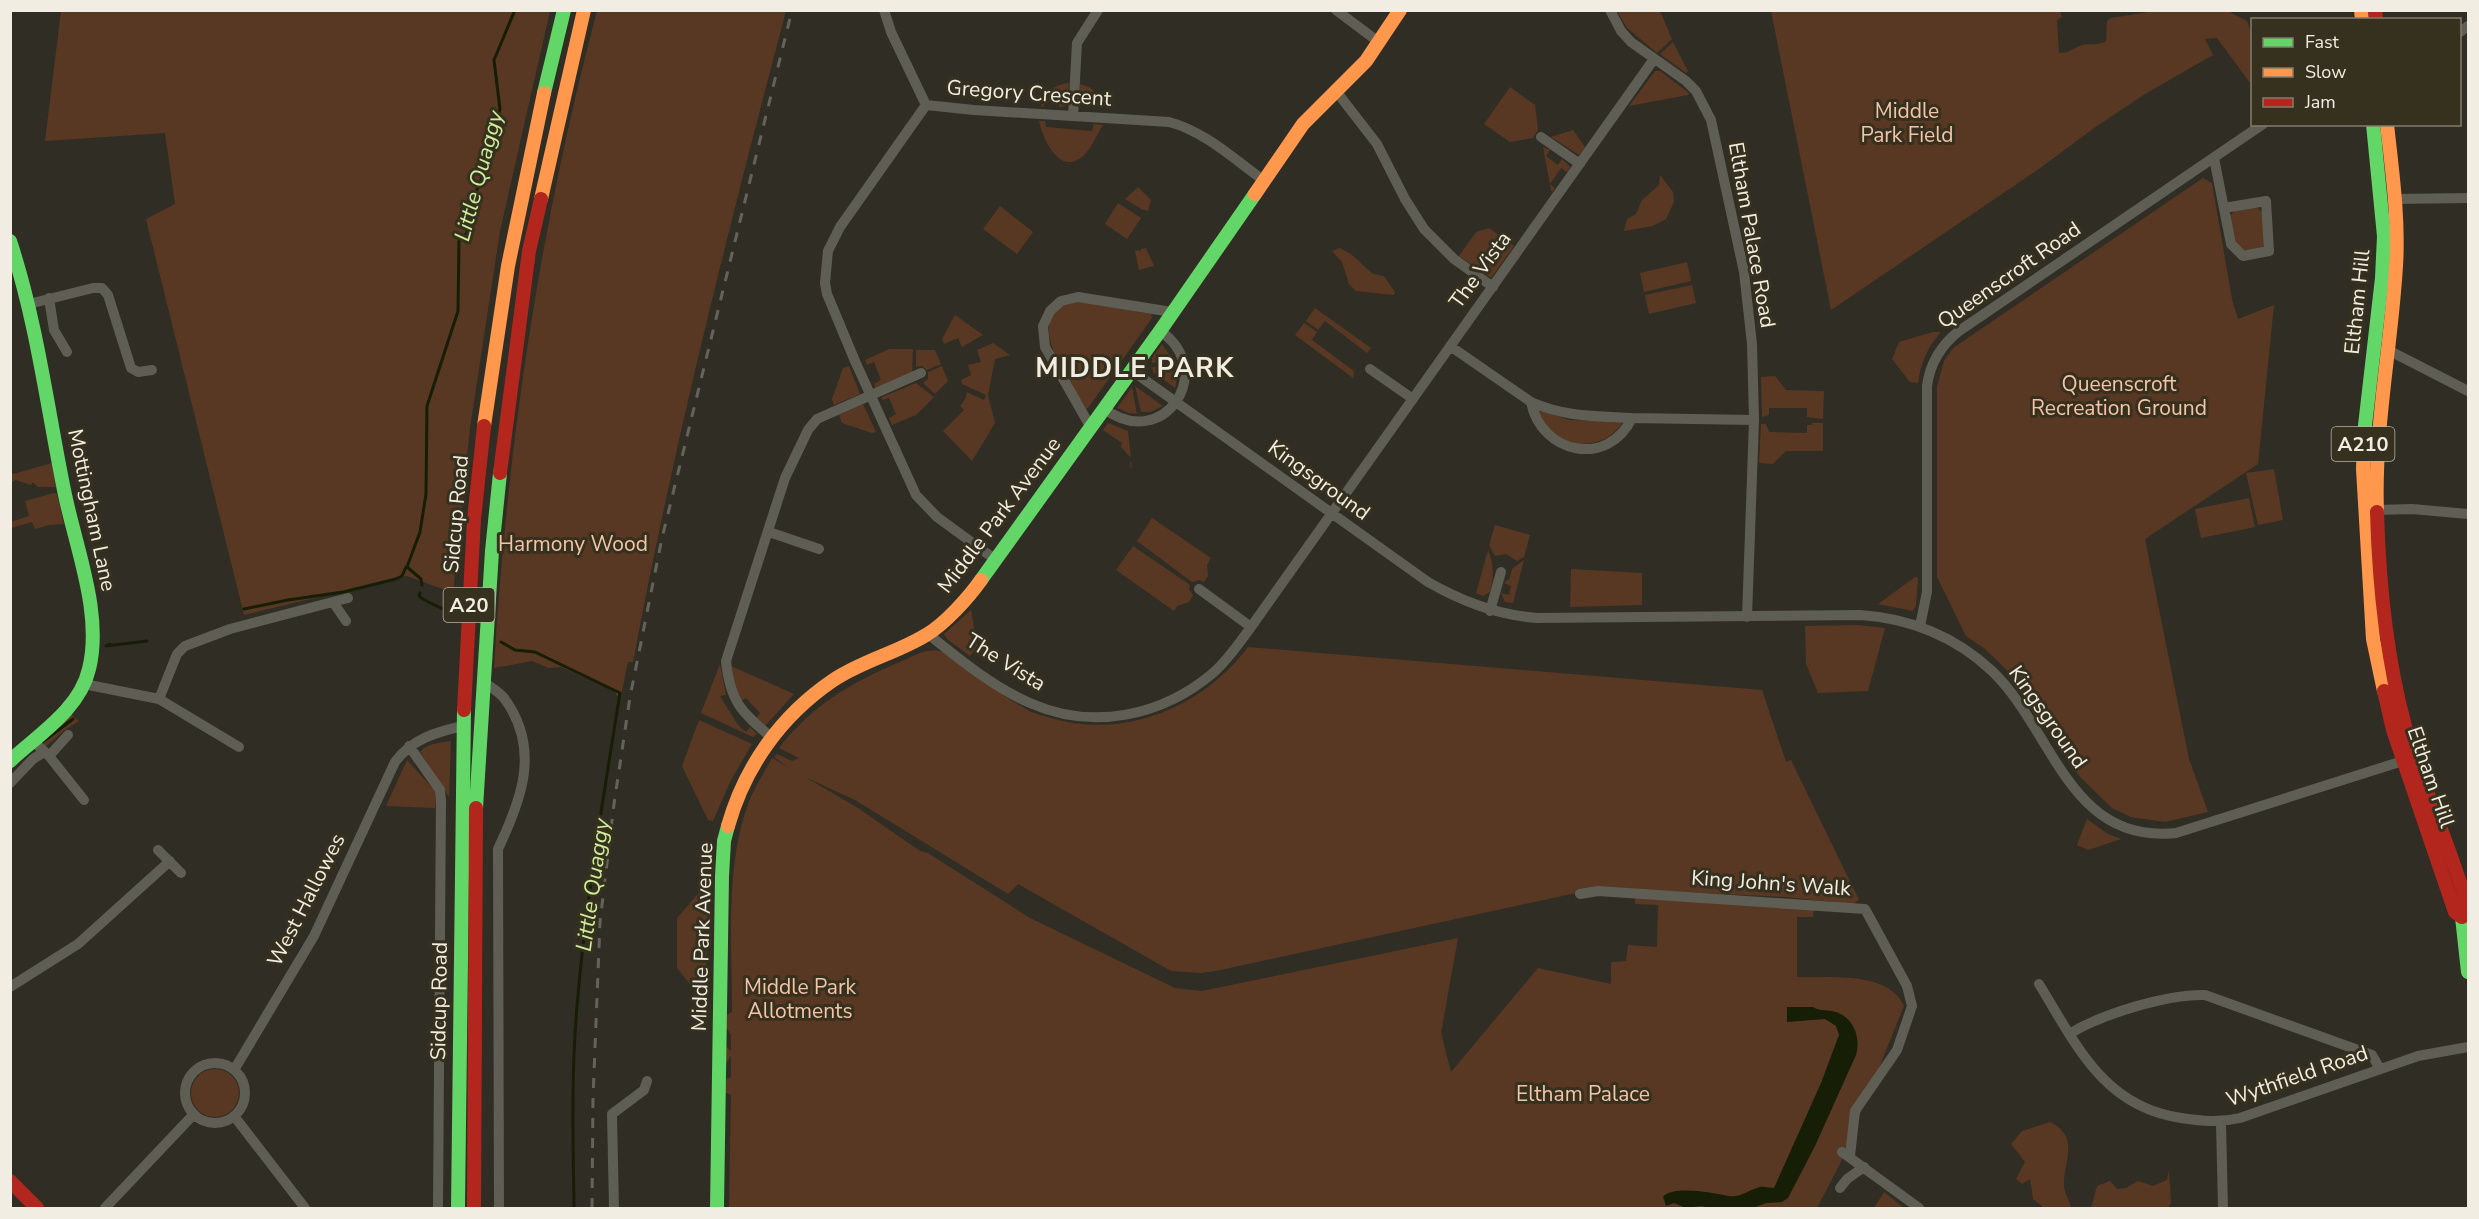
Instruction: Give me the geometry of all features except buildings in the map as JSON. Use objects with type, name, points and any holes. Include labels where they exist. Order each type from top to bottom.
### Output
[{"type":"main road","name":"Sidcup Road","points":[[458,1209],[463,726],[468,625],[484,420],[511,245],[536,123],[564,10]]},
{"type":"main road","name":"Sidcup Road","points":[[474,1209],[476,788],[482,681],[504,435],[529,251],[584,10]]},
{"type":"main road","name":"Middle Park Avenue","points":[[717,1209],[721,904],[724,842],[735,802],[747,776],[771,737],[790,715],[832,680],[928,634],[967,598],[1160,331],[1303,124],[1365,62],[1380,44],[1400,10]]},
{"type":"main road","name":"Eltham Hill","points":[[2373,126],[2382,209],[2383,258],[2364,438],[2364,512],[2369,597],[2376,661],[2409,759],[2463,891],[2468,908],[2465,926]]},
{"type":"main road","name":"Eltham Hill","points":[[2387,126],[2396,199],[2396,279],[2377,439],[2377,510],[2382,606],[2387,647],[2409,759]]},
{"type":"main road","name":"Mottingham Lane","points":[[10,241],[29,304],[44,371],[63,482],[93,624],[93,650],[84,684],[74,702],[10,761]]},
{"type":"main road","name":"A210","points":[[2465,926],[2469,972]]},
{"type":"main road","points":[[10,1181],[37,1209]]},
{"type":"street","points":[[884,10],[891,32],[926,105]]},
{"type":"street","points":[[1073,116],[1077,43],[1098,10]]},
{"type":"street","points":[[1336,10],[1380,44]]},
{"type":"street","name":"Eltham Palace Road","points":[[1610,10],[1621,31],[1696,91],[1711,120],[1747,288],[1754,374],[1747,617]]},
{"type":"street","name":"The Vista","points":[[928,634],[982,674],[1030,703],[1070,715],[1110,718],[1154,708],[1193,688],[1215,671],[1251,627],[1654,59]]},
{"type":"street","points":[[1336,91],[1377,144],[1405,199],[1424,229],[1454,259],[1493,287]]},
{"type":"street","name":"Gregory Crescent","points":[[996,560],[937,517],[916,495],[827,294],[825,265],[829,246],[840,227],[926,105],[1169,122],[1184,126],[1205,138],[1263,180]]},
{"type":"street","name":"Queenscroft Road","points":[[1920,626],[1927,592],[1927,386],[1929,373],[1939,350],[1959,331],[2260,126]]},
{"type":"street","points":[[1541,137],[1580,164]]},
{"type":"street","points":[[2214,158],[2231,244],[2242,256],[2269,251],[2266,201],[2224,208]]},
{"type":"street","points":[[2396,199],[2469,198]]},
{"type":"street","points":[[29,304],[93,288],[102,288],[108,295],[131,368],[138,372],[152,370]]},
{"type":"street","points":[[1090,426],[1045,347],[1043,326],[1050,311],[1061,301],[1078,297],[1172,312]]},
{"type":"street","points":[[49,298],[54,330],[67,352]]},
{"type":"street","points":[[1103,408],[1126,420],[1143,423],[1161,416],[1176,402],[1184,384],[1184,366],[1177,350],[1160,331]]},
{"type":"street","points":[[1450,346],[1531,402],[1562,413],[1632,418],[1754,420]]},
{"type":"street","points":[[2388,350],[2469,391]]},
{"type":"street","points":[[1370,369],[1413,399]]},
{"type":"street","name":"Kingsground","points":[[1131,370],[1428,582],[1449,594],[1490,611],[1511,616],[1538,618],[1869,615],[1920,626],[1963,647],[1993,672],[2019,705],[2084,802],[2104,818],[2133,830],[2161,835],[2175,833],[2409,759]]},
{"type":"street","points":[[771,737],[738,707],[728,681],[726,661],[785,478],[808,430],[817,419],[921,373]]},
{"type":"street","points":[[1531,402],[1533,416],[1549,437],[1576,449],[1589,449],[1604,445],[1616,438],[1632,418]]},
{"type":"street","points":[[2377,510],[2412,508],[2469,514]]},
{"type":"street","points":[[769,532],[819,549]]},
{"type":"street","points":[[1490,611],[1501,572]]},
{"type":"street","points":[[1199,589],[1251,627]]},
{"type":"street","points":[[159,699],[177,654],[185,646],[230,629],[348,598]]},
{"type":"street","points":[[333,602],[346,621]]},
{"type":"street","points":[[482,681],[503,696],[519,726],[526,748],[524,776],[516,811],[498,849],[499,1209]]},
{"type":"street","points":[[84,684],[159,699],[239,747]]},
{"type":"street","points":[[409,746],[434,734],[463,726]]},
{"type":"street","points":[[10,783],[33,759],[46,754],[68,735]]},
{"type":"street","points":[[33,741],[84,800]]},
{"type":"street","name":"West Hallowes","points":[[234,1070],[314,936],[392,767],[409,746]]},
{"type":"street","name":"Sidcup Road","points":[[409,746],[440,790],[441,800],[438,1209]]},
{"type":"street","points":[[158,850],[181,873]]},
{"type":"street","points":[[10,987],[78,944],[170,861]]},
{"type":"street","name":"King John's Walk","points":[[1580,894],[1598,891],[1865,909],[1907,986],[1912,1006],[1897,1050],[1855,1111],[1846,1154],[1864,1167]]},
{"type":"street","points":[[2039,984],[2069,1034],[2098,1075],[2128,1100],[2171,1117],[2221,1123]]},
{"type":"street","points":[[2069,1034],[2088,1022],[2169,998],[2188,994],[2205,995],[2372,1055],[2380,1069]]},
{"type":"street","name":"Wythfield Road","points":[[2223,1209],[2221,1123],[2431,1052],[2469,1047]]},
{"type":"street","points":[[214,1063],[234,1070],[242,1080],[245,1092],[243,1104],[234,1116],[223,1122],[212,1123],[194,1114],[187,1104],[185,1093],[187,1082],[194,1072],[214,1063]]},
{"type":"street","points":[[614,1209],[612,1114],[644,1090],[647,1081]]},
{"type":"street","points":[[105,1209],[194,1114]]},
{"type":"street","points":[[234,1116],[305,1209]]},
{"type":"street","points":[[1839,1188],[1864,1167],[1919,1209]]},
{"type":"green space","name":"Middle Park Field","points":[[2161,10],[2228,11],[2247,21],[2251,32],[2251,82],[2217,38],[2205,39],[2213,55],[2145,94],[2097,126],[2036,171],[1831,310],[1771,11],[2060,11],[2062,17],[2057,20],[2059,53],[2068,52],[2082,45],[2106,41],[2107,21],[2111,18]]},
{"type":"green space","points":[[61,11],[550,11],[500,231],[470,428],[453,593],[407,576],[244,615],[146,219],[175,204],[165,133],[45,141]]},
{"type":"green space","name":"Harmony Wood","points":[[597,11],[786,11],[684,416],[633,662],[628,662],[620,700],[614,691],[561,667],[549,668],[532,661],[494,668],[508,502],[529,337],[559,173]]},
{"type":"green space","points":[[1617,11],[1660,11],[1672,39],[1657,53],[1627,28]]},
{"type":"green space","points":[[1673,42],[1688,71],[1686,73],[1660,54]]},
{"type":"green space","points":[[1655,71],[1660,71],[1689,93],[1688,95],[1629,106]]},
{"type":"green space","points":[[1069,83],[1066,106],[1059,107],[1059,100],[1045,99],[1044,106],[1041,107],[1044,97],[1051,90]]},
{"type":"green space","points":[[1080,84],[1091,88],[1104,104],[1079,102]]},
{"type":"green space","points":[[1510,87],[1535,105],[1538,130],[1533,138],[1510,142],[1484,124]]},
{"type":"green space","points":[[1039,121],[1045,121],[1046,127],[1092,131],[1094,124],[1103,125],[1085,154],[1076,161],[1068,162],[1061,160],[1049,146]]},
{"type":"green space","points":[[1573,130],[1585,147],[1579,155],[1551,137]]},
{"type":"green space","points":[[1543,147],[1550,150],[1546,156],[1558,165],[1562,159],[1570,167],[1567,172],[1561,168],[1550,184],[1555,188],[1552,192],[1551,190]]},
{"type":"green space","points":[[1660,175],[1673,192],[1674,202],[1666,219],[1653,226],[1624,231],[1627,219],[1636,214],[1642,200],[1659,185]]},
{"type":"green space","name":"Queenscroft Recreation Ground","points":[[2203,178],[2212,183],[2232,299],[2238,319],[2274,305],[2258,464],[2145,539],[2189,759],[2208,812],[2165,822],[2131,817],[2112,808],[2081,778],[2012,675],[1985,649],[1966,636],[1937,577],[1937,387],[1944,361],[1953,348]]},
{"type":"green space","points":[[1138,187],[1151,200],[1148,211],[1125,199]]},
{"type":"green space","points":[[1118,203],[1141,218],[1127,239],[1105,224]]},
{"type":"green space","points":[[1000,206],[1033,232],[1017,254],[983,229]]},
{"type":"green space","points":[[2257,207],[2263,213],[2266,243],[2261,249],[2245,251],[2233,241],[2229,216],[2235,211]]},
{"type":"green space","points":[[1489,228],[1514,246],[1491,278],[1459,256],[1476,232]]},
{"type":"green space","points":[[1146,248],[1155,268],[1153,266],[1139,270],[1135,251],[1141,252],[1141,249]]},
{"type":"green space","points":[[1340,248],[1351,254],[1373,274],[1384,276],[1395,292],[1394,295],[1356,291],[1349,284],[1342,262],[1332,251]]},
{"type":"green space","points":[[1687,262],[1691,281],[1644,292],[1640,273]]},
{"type":"green space","points":[[1692,285],[1696,303],[1649,314],[1645,295]]},
{"type":"green space","points":[[1076,301],[1151,314],[1152,318],[1088,408],[1085,409],[1060,366],[1049,333],[1050,319],[1059,308]]},
{"type":"green space","points":[[1315,308],[1371,348],[1367,353],[1325,321],[1318,330],[1306,321]]},
{"type":"green space","points":[[955,315],[983,335],[962,347],[958,338],[944,344],[942,339]]},
{"type":"green space","points":[[1304,323],[1317,332],[1312,340],[1354,371],[1353,378],[1295,335]]},
{"type":"green space","points":[[1933,332],[1941,332],[1925,356],[1918,383],[1910,382],[1892,359],[1899,342]]},
{"type":"green space","points":[[993,343],[1010,355],[995,359],[988,395],[995,423],[972,461],[943,431],[964,410],[960,406],[967,392],[984,400],[986,395],[962,384],[961,380],[971,375],[968,365],[981,362],[977,350]]},
{"type":"green space","points":[[1162,344],[1173,360],[1152,363],[1152,358]]},
{"type":"green space","points":[[889,349],[913,349],[912,375],[876,390],[874,384],[881,380],[874,362],[867,365],[865,360]]},
{"type":"green space","points":[[916,350],[935,350],[941,364],[927,370],[922,366],[916,367]]},
{"type":"green space","points":[[1175,364],[1177,379],[1175,388],[1153,372],[1152,367]]},
{"type":"green space","points":[[849,366],[860,394],[834,405],[832,399],[843,368]]},
{"type":"green space","points":[[942,366],[948,381],[935,394],[923,383],[928,379],[928,372]]},
{"type":"green space","points":[[1775,376],[1786,390],[1824,391],[1823,419],[1807,417],[1807,408],[1769,408],[1769,415],[1762,417],[1761,377]]},
{"type":"green space","points":[[916,383],[934,397],[916,415],[892,425],[889,418],[896,414],[889,398],[882,400],[882,397]]},
{"type":"green space","points":[[1135,386],[1163,406],[1150,412],[1141,412]]},
{"type":"green space","points":[[1132,387],[1137,414],[1117,408]]},
{"type":"green space","points":[[863,404],[876,432],[872,433],[842,423],[839,415]]},
{"type":"green space","points":[[1537,410],[1570,420],[1623,422],[1617,430],[1600,441],[1581,444],[1562,439],[1553,433]]},
{"type":"green space","points":[[1108,423],[1128,431],[1131,458],[1121,447],[1122,443],[1103,430]]},
{"type":"green space","points":[[1812,423],[1823,423],[1823,451],[1786,451],[1773,464],[1759,463],[1761,424],[1766,424],[1769,432],[1807,433],[1807,425],[1812,425]]},
{"type":"green space","points":[[52,463],[56,487],[38,487],[33,482],[31,485],[16,480],[11,482],[10,472],[13,474]]},
{"type":"green space","points":[[2274,469],[2283,520],[2258,525],[2246,473]]},
{"type":"green space","points":[[57,494],[64,524],[35,529],[32,522],[11,528],[10,522],[29,516],[25,501]]},
{"type":"green space","points":[[2249,498],[2255,527],[2201,538],[2195,509]]},
{"type":"green space","points":[[1152,518],[1211,558],[1207,565],[1208,576],[1204,582],[1199,580],[1192,582],[1137,541]]},
{"type":"green space","points":[[1495,525],[1530,535],[1524,557],[1517,561],[1506,554],[1495,556],[1489,545]]},
{"type":"green space","points":[[1133,546],[1190,585],[1189,589],[1193,595],[1189,602],[1177,606],[1174,611],[1116,570]]},
{"type":"green space","points":[[1488,550],[1493,571],[1492,581],[1490,592],[1483,596],[1476,593]]},
{"type":"green space","points":[[1524,560],[1513,603],[1505,602],[1501,593],[1509,595],[1511,586],[1504,583],[1510,578],[1512,569]]},
{"type":"green space","points":[[1571,569],[1642,573],[1642,605],[1570,607]]},
{"type":"green space","points":[[1915,577],[1918,578],[1916,605],[1913,611],[1878,604]]},
{"type":"green space","points":[[971,610],[977,646],[970,656],[947,639],[944,634]]},
{"type":"green space","points":[[1857,625],[1885,628],[1868,691],[1818,693],[1806,664],[1805,626]]},
{"type":"green space","points":[[1248,647],[1762,690],[1786,762],[1791,760],[1859,900],[1853,904],[1786,897],[1599,888],[1216,971],[1201,973],[1171,971],[1018,884],[1008,894],[855,800],[805,777],[858,808],[920,851],[928,853],[1030,918],[1175,988],[1202,991],[1458,938],[1441,1033],[1451,1072],[1538,968],[1611,984],[1611,962],[1626,961],[1628,945],[1657,947],[1658,905],[1635,904],[1635,897],[1814,907],[1813,917],[1797,917],[1797,977],[1841,977],[1872,982],[1886,987],[1904,1006],[1840,1164],[1817,1208],[729,1208],[731,1095],[724,1092],[726,1079],[731,1077],[731,1056],[726,1064],[723,1051],[727,1047],[731,1051],[731,1035],[726,1027],[727,1015],[732,1012],[731,906],[736,854],[748,804],[772,758],[788,767],[774,757],[777,754],[792,761],[799,758],[779,748],[791,733],[819,708],[849,687],[926,651],[946,653],[995,689],[1032,712],[1079,724],[1107,725],[1134,721],[1185,702],[1230,668]]},
{"type":"green space","points":[[720,664],[726,695],[720,696],[738,725],[746,732],[750,727],[757,734],[753,737],[701,713]]},
{"type":"green space","points":[[731,666],[794,694],[765,726],[756,719],[760,713],[746,698],[741,701],[737,696]]},
{"type":"green space","points":[[69,713],[79,721],[44,748],[37,741]]},
{"type":"green space","points":[[699,720],[752,744],[731,780],[713,821],[708,820],[682,766]]},
{"type":"green space","points":[[451,741],[449,797],[420,752],[430,745]]},
{"type":"green space","points":[[407,760],[437,793],[435,808],[386,806]]},
{"type":"green space","points":[[2087,819],[2108,834],[2121,839],[2088,850],[2077,845]]},
{"type":"green space","points":[[704,887],[704,914],[708,915],[703,1000],[677,968],[677,918]]},
{"type":"green space","points":[[215,1069],[232,1076],[239,1093],[232,1110],[215,1117],[198,1110],[191,1093],[198,1076]]},
{"type":"green space","points":[[2050,1122],[2059,1128],[2068,1142],[2064,1186],[2071,1208],[2044,1208],[2033,1199],[2030,1179],[2022,1184],[2016,1179],[2025,1162],[2011,1144],[2022,1131]]},
{"type":"green space","points":[[2169,1169],[2171,1203],[2168,1208],[2091,1208],[2097,1186],[2110,1181],[2117,1189],[2126,1188],[2138,1181],[2153,1186],[2167,1180]]},
{"type":"green space","points":[[1884,1192],[1904,1208],[1874,1208]]},
{"type":"shaded area","points":[[1787,1007],[1813,1007],[1842,1015],[1855,1029],[1858,1042],[1856,1055],[1815,1146],[1788,1198],[1782,1202],[1766,1203],[1753,1208],[1701,1206],[1686,1208],[1674,1203],[1666,1206],[1663,1197],[1675,1191],[1733,1196],[1760,1187],[1774,1188],[1821,1083],[1839,1035],[1836,1026],[1825,1019],[1787,1022]]},
{"type":"waterway","name":"Little Quaggy","points":[[422,585],[421,579],[407,567],[420,532],[426,494],[427,406],[458,311],[459,241],[467,233],[468,217],[472,211],[470,203],[480,184],[500,109],[494,60],[515,10]]},
{"type":"waterway","points":[[244,609],[343,592],[396,579],[402,576],[406,567]]},
{"type":"waterway","name":"Little Quaggy","points":[[420,593],[419,596],[441,608],[453,619]]},
{"type":"waterway","points":[[110,644],[106,646],[147,641]]},
{"type":"waterway","name":"Little Quaggy","points":[[501,642],[515,650],[535,652],[620,693],[591,881],[578,995],[573,1075],[574,1208]]},
{"type":"waterway","points":[[41,743],[73,719]]},
{"type":"railway","points":[[592,1208],[593,1098],[600,922],[630,697],[662,538],[792,10]]},
{"type":"traffic: fast","points":[[544,93],[564,10]]},
{"type":"traffic: fast","points":[[2364,434],[2382,278],[2384,236],[2373,126]]},
{"type":"traffic: fast","points":[[981,580],[1160,331],[1255,194]]},
{"type":"traffic: fast","points":[[10,241],[34,334],[64,490],[86,580],[93,625],[89,669],[77,697],[57,720],[10,761]]},
{"type":"traffic: fast","points":[[476,808],[492,551],[500,473]]},
{"type":"traffic: fast","points":[[458,1208],[464,710]]},
{"type":"traffic: fast","points":[[717,1208],[722,876],[724,841],[728,826]]},
{"type":"traffic: fast","points":[[2462,917],[2468,972]]},
{"type":"traffic: slow","points":[[541,199],[584,10]]},
{"type":"traffic: slow","points":[[1255,194],[1303,124],[1366,61],[1400,10]]},
{"type":"traffic: slow","points":[[2361,10],[2362,18]]},
{"type":"traffic: slow","points":[[484,426],[508,266],[544,93]]},
{"type":"traffic: slow","points":[[2377,512],[2380,419],[2394,297],[2397,248],[2387,126]]},
{"type":"traffic: slow","points":[[2364,434],[2363,469],[2373,639],[2384,691]]},
{"type":"traffic: slow","points":[[728,826],[735,804],[755,763],[781,726],[797,710],[843,674],[903,647],[933,630],[956,610],[981,580]]},
{"type":"traffic: jam","points":[[2375,10],[2376,18]]},
{"type":"traffic: jam","points":[[500,473],[529,251],[541,199]]},
{"type":"traffic: jam","points":[[464,710],[474,519],[484,426]]},
{"type":"traffic: jam","points":[[2377,512],[2385,620],[2398,700],[2412,749],[2468,908],[2462,917]]},
{"type":"traffic: jam","points":[[2384,691],[2393,730],[2455,912],[2462,917]]},
{"type":"traffic: jam","points":[[474,1208],[476,808]]},
{"type":"traffic: jam","points":[[10,1181],[37,1208]]},
{"type":"district","name":"MIDDLE PARK","points":[[1135,368]]},
{"type":"park label","name":"Middle Park Allotments","points":[[800,999]]},
{"type":"park label","name":"Eltham Palace","points":[[1583,1094]]}]
